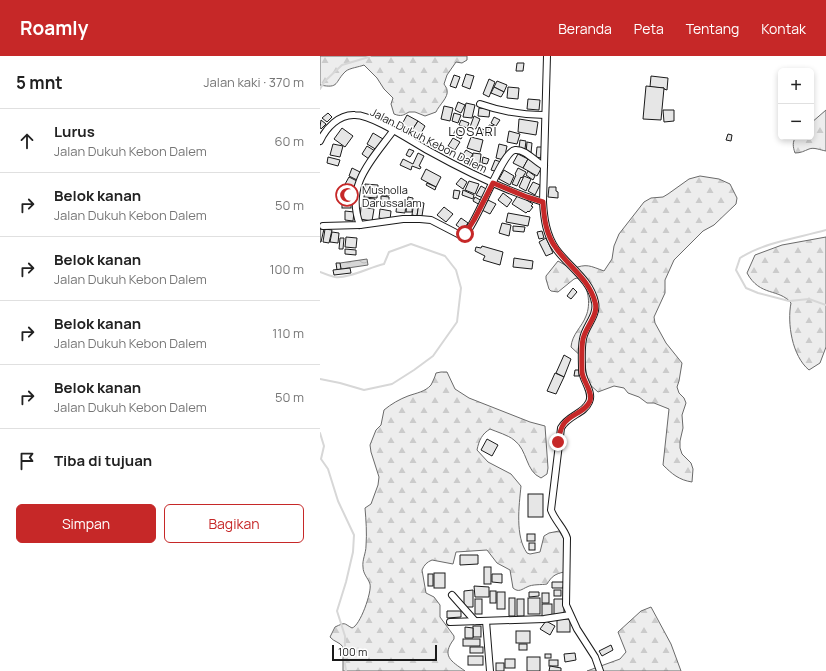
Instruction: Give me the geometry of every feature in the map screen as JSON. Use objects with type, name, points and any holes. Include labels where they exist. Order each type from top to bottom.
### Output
[{"type":"street","points":[[547,56],[543,202],[546,227],[553,244],[585,281],[596,303],[594,316],[585,332],[582,342],[582,376],[589,392],[590,399],[587,406],[566,420],[561,428],[552,503],[553,515],[566,534],[567,538],[566,605],[570,616],[596,657],[600,671]]},
{"type":"street","points":[[480,104],[499,110],[545,115]]},
{"type":"street","name":"Jalan Dukuh Kebon Dalem","points":[[320,141],[330,126],[349,115],[357,115],[393,131],[493,183],[543,202]]},
{"type":"street","points":[[360,225],[355,211],[355,198],[358,184],[364,170],[393,131]]},
{"type":"street","name":"Jalan Dukuh Kebon Dalem","points":[[323,226],[360,225],[403,219],[420,219],[431,220],[460,235],[463,235],[466,233],[474,220],[505,158],[512,151],[520,150],[544,166]]},
{"type":"street","points":[[452,595],[475,621]]},
{"type":"street","points":[[450,622],[544,619],[570,616]]},
{"type":"street","points":[[486,621],[490,671]]},
{"type":"green space","points":[[320,56],[467,56],[467,60],[462,63],[456,62],[447,75],[444,84],[447,89],[447,95],[436,112],[425,116],[415,112],[409,112],[404,115],[394,114],[391,104],[393,98],[364,65],[346,71],[334,85],[320,85]]},
{"type":"green space","points":[[826,110],[826,151],[813,148],[795,153],[793,145],[794,140],[814,140],[814,120]]},
{"type":"green space","points":[[700,176],[719,179],[730,184],[737,198],[736,204],[714,225],[703,231],[674,260],[665,280],[665,293],[654,317],[655,323],[666,343],[682,363],[677,387],[686,403],[682,415],[683,428],[680,448],[682,454],[691,463],[693,469],[692,482],[683,480],[676,476],[663,465],[669,409],[654,403],[647,403],[639,397],[628,393],[624,388],[614,386],[598,392],[588,383],[584,359],[571,347],[573,338],[588,311],[588,295],[584,285],[577,278],[558,292],[551,291],[549,289],[546,276],[558,261],[572,269],[581,266],[588,266],[604,271],[612,259],[614,246],[619,234],[644,202],[651,198],[663,197],[689,179]]},
{"type":"green space","points":[[826,237],[826,347],[820,363],[809,370],[798,356],[792,339],[790,329],[791,303],[781,295],[758,286],[752,281],[747,273],[755,255],[782,245]]},
{"type":"green space","points":[[447,372],[455,389],[469,398],[530,422],[545,426],[548,468],[547,474],[541,478],[532,471],[519,444],[506,435],[490,429],[481,438],[477,450],[488,462],[511,474],[521,486],[519,530],[523,546],[527,553],[530,554],[540,552],[544,536],[549,533],[559,531],[564,539],[564,572],[554,576],[547,584],[532,585],[519,590],[513,588],[510,570],[497,563],[487,550],[456,552],[453,564],[432,560],[426,564],[422,570],[426,593],[434,597],[440,605],[440,617],[454,636],[448,650],[449,658],[465,671],[343,671],[343,647],[330,637],[335,627],[339,625],[344,624],[352,628],[355,626],[365,608],[370,588],[370,584],[363,567],[366,549],[365,508],[371,504],[378,485],[379,477],[370,445],[376,430],[381,425],[384,410],[408,396],[426,389],[431,385],[436,373]]},
{"type":"green space","points":[[651,607],[671,644],[681,671],[587,671],[620,659],[626,652],[618,632],[641,611]]},
{"type":"water","points":[[367,259],[368,265],[341,269],[340,263]]},
{"type":"building","points":[[517,63],[524,63],[523,71],[516,71]]},
{"type":"building","points":[[466,74],[474,76],[470,89],[462,86]]},
{"type":"building","points":[[454,75],[460,77],[456,88],[450,86]]},
{"type":"building","points":[[651,76],[668,78],[667,90],[664,88],[650,87]]},
{"type":"building","points":[[489,79],[495,82],[489,97],[483,94]]},
{"type":"building","points":[[497,81],[507,85],[504,92],[494,87]]},
{"type":"building","points":[[646,86],[664,88],[661,120],[643,119]]},
{"type":"building","points":[[494,87],[504,92],[501,97],[491,93]]},
{"type":"building","points":[[508,87],[519,88],[518,99],[507,98]]},
{"type":"building","points":[[528,99],[540,100],[539,110],[527,109]]},
{"type":"building","points":[[458,102],[465,105],[461,113],[455,110]]},
{"type":"building","points":[[466,103],[475,105],[472,118],[463,117]]},
{"type":"building","points":[[444,106],[453,108],[450,121],[441,119]]},
{"type":"building","points":[[479,108],[490,109],[489,117],[478,116]]},
{"type":"building","points":[[663,110],[674,110],[674,121],[664,122]]},
{"type":"building","points":[[328,113],[332,117],[327,122],[322,118]]},
{"type":"building","points":[[454,113],[461,115],[458,123],[452,121]]},
{"type":"building","points":[[407,115],[418,121],[411,132],[401,126]]},
{"type":"building","points":[[474,116],[480,119],[476,129],[470,127]]},
{"type":"building","points":[[494,117],[500,120],[496,126],[491,123]]},
{"type":"building","points":[[519,119],[538,122],[536,135],[518,132]]},
{"type":"building","points":[[321,120],[326,124],[321,129],[320,127]]},
{"type":"building","points":[[461,120],[469,123],[467,128],[459,125]]},
{"type":"building","points":[[418,121],[425,126],[419,137],[411,132]]},
{"type":"building","points":[[489,125],[495,126],[493,136],[487,135]]},
{"type":"building","points":[[342,128],[353,136],[345,147],[334,139]]},
{"type":"building","points":[[479,128],[485,130],[483,135],[477,132]]},
{"type":"building","points":[[456,129],[464,133],[461,139],[453,135]]},
{"type":"building","points":[[509,131],[520,134],[517,144],[507,142]]},
{"type":"building","points":[[373,133],[383,139],[377,150],[367,144]]},
{"type":"building","points":[[728,134],[732,135],[731,141],[726,140]]},
{"type":"building","points":[[471,137],[483,140],[480,152],[467,148]]},
{"type":"building","points":[[453,138],[460,142],[455,150],[448,146]]},
{"type":"building","points":[[520,140],[526,141],[525,149],[519,148]]},
{"type":"building","points":[[527,142],[532,143],[531,153],[526,153]]},
{"type":"building","points":[[333,144],[343,146],[340,157],[330,155]]},
{"type":"building","points":[[499,144],[507,146],[504,160],[496,158]]},
{"type":"building","points":[[367,146],[375,151],[369,159],[362,154]]},
{"type":"building","points":[[537,147],[542,147],[541,158],[536,157]]},
{"type":"building","points":[[409,149],[414,151],[410,157],[406,155]]},
{"type":"building","points":[[466,150],[473,154],[467,163],[460,159]]},
{"type":"building","points":[[418,153],[424,156],[419,166],[421,167],[420,169],[412,166],[411,170],[400,165],[403,159],[413,164]]},
{"type":"building","points":[[473,153],[481,154],[480,163],[472,162]]},
{"type":"building","points":[[518,154],[528,159],[523,168],[513,163]]},
{"type":"building","points":[[328,157],[340,160],[338,166],[327,163]]},
{"type":"building","points":[[483,157],[489,159],[487,164],[482,163]]},
{"type":"building","points":[[528,159],[542,167],[537,176],[523,168]]},
{"type":"building","points":[[495,160],[501,162],[498,172],[491,170]]},
{"type":"building","points":[[352,168],[360,172],[357,180],[349,176]]},
{"type":"building","points":[[518,168],[526,172],[522,178],[521,177],[517,186],[512,184]]},
{"type":"building","points":[[426,169],[441,177],[436,187],[421,179]]},
{"type":"building","points":[[504,170],[514,176],[510,185],[499,179]]},
{"type":"building","points":[[528,171],[535,176],[533,180],[526,175]]},
{"type":"building","points":[[524,176],[531,179],[526,191],[519,187]]},
{"type":"building","points":[[349,177],[357,181],[353,190],[344,186]]},
{"type":"building","points":[[461,178],[467,182],[463,189],[456,184]]},
{"type":"building","points":[[469,181],[479,184],[475,194],[465,190]]},
{"type":"building","points":[[533,182],[540,185],[535,195],[528,191]]},
{"type":"building","points":[[427,183],[436,187],[435,190],[426,185]]},
{"type":"building","points":[[365,184],[378,185],[377,198],[364,197]]},
{"type":"building","points":[[481,186],[488,190],[483,198],[476,195]]},
{"type":"building","points":[[549,187],[556,187],[558,198],[548,197]]},
{"type":"building","points":[[382,189],[390,190],[389,196],[381,195]]},
{"type":"building","name":"Musholla Darussalam","points":[[344,190],[351,191],[350,200],[342,199]]},
{"type":"building","points":[[454,190],[460,191],[458,199],[453,198]]},
{"type":"building","points":[[463,190],[474,195],[473,199],[462,195]]},
{"type":"building","points":[[503,193],[512,200],[507,207],[498,200]]},
{"type":"building","points":[[518,195],[533,204],[531,206],[533,207],[529,212],[528,211],[526,213],[512,204]]},
{"type":"building","points":[[381,196],[389,197],[389,204],[381,203]]},
{"type":"building","points":[[408,197],[413,198],[412,212],[406,212]]},
{"type":"building","points":[[475,197],[482,201],[480,205],[473,201]]},
{"type":"building","points":[[363,198],[375,199],[374,207],[362,206]]},
{"type":"building","points":[[488,200],[496,204],[490,214],[482,210]]},
{"type":"building","points":[[342,201],[351,201],[351,208],[342,208]]},
{"type":"building","points":[[414,201],[419,202],[417,216],[412,215]]},
{"type":"building","points":[[419,202],[424,203],[422,216],[417,216]]},
{"type":"building","points":[[397,203],[406,204],[405,213],[396,212]]},
{"type":"building","points":[[361,207],[374,209],[372,221],[360,219]]},
{"type":"building","points":[[444,207],[453,214],[446,222],[437,215]]},
{"type":"building","points":[[380,209],[391,211],[390,220],[379,218]]},
{"type":"building","points":[[345,211],[354,212],[353,221],[345,220]]},
{"type":"building","points":[[508,213],[530,217],[528,226],[506,222]]},
{"type":"building","points":[[461,218],[468,223],[463,230],[456,225]]},
{"type":"building","points":[[502,223],[511,225],[509,236],[499,233]]},
{"type":"building","points":[[513,226],[525,227],[524,232],[513,231]]},
{"type":"building","points":[[320,229],[324,229],[321,242],[320,242]]},
{"type":"building","points":[[325,229],[332,230],[329,243],[323,242]]},
{"type":"building","points":[[542,231],[544,238],[539,239],[537,232]]},
{"type":"building","points":[[332,232],[339,233],[338,243],[330,242]]},
{"type":"building","points":[[346,237],[357,238],[356,248],[345,247]]},
{"type":"building","points":[[340,238],[344,238],[343,249],[339,249]]},
{"type":"building","points":[[546,238],[553,253],[546,256],[539,242]]},
{"type":"building","points":[[482,246],[503,252],[500,265],[483,260],[485,256],[475,251],[476,247],[481,248]]},
{"type":"building","points":[[345,249],[356,250],[356,255],[345,254]]},
{"type":"building","points":[[514,258],[533,261],[532,269],[513,267]]},
{"type":"building","points":[[336,263],[340,263],[341,269],[337,270]]},
{"type":"building","points":[[350,268],[351,273],[334,275],[333,270]]},
{"type":"building","points":[[573,288],[577,292],[571,299],[567,296]]},
{"type":"building","points":[[564,355],[571,359],[564,377],[556,373]]},
{"type":"building","points":[[575,370],[579,370],[579,376],[574,376]]},
{"type":"building","points":[[555,373],[564,377],[556,394],[547,391]]},
{"type":"building","points":[[487,439],[498,445],[492,456],[481,450]]},
{"type":"building","points":[[528,494],[543,494],[543,517],[528,517]]},
{"type":"building","points":[[527,534],[535,534],[535,541],[527,541]]},
{"type":"building","points":[[529,543],[535,543],[535,550],[529,550]]},
{"type":"building","points":[[460,555],[478,555],[478,564],[460,565]]},
{"type":"building","points":[[484,567],[491,567],[491,584],[484,584]]},
{"type":"building","points":[[434,573],[445,573],[445,588],[434,588]]},
{"type":"building","points":[[428,574],[433,574],[433,586],[428,586]]},
{"type":"building","points":[[492,574],[502,574],[502,583],[492,582]]},
{"type":"building","points":[[552,582],[564,582],[563,588],[552,588]]},
{"type":"building","points":[[474,586],[489,587],[489,597],[475,597]]},
{"type":"building","points":[[473,590],[473,607],[464,607],[464,591]]},
{"type":"building","points":[[554,590],[561,590],[561,596],[554,596]]},
{"type":"building","points":[[490,591],[496,591],[496,603],[490,603]]},
{"type":"building","points":[[497,592],[505,592],[505,609],[497,609]]},
{"type":"building","points":[[529,592],[539,592],[539,596],[529,597]]},
{"type":"building","points":[[542,593],[549,593],[549,603],[542,603]]},
{"type":"building","points":[[509,598],[515,598],[515,616],[509,616]]},
{"type":"building","points":[[528,598],[540,598],[540,614],[528,614]]},
{"type":"building","points":[[475,599],[482,599],[482,614],[475,614]]},
{"type":"building","points":[[517,599],[524,599],[524,616],[517,616]]},
{"type":"building","points":[[554,599],[564,599],[564,615],[554,616]]},
{"type":"building","points":[[542,604],[552,604],[552,618],[542,618]]},
{"type":"building","points":[[447,611],[461,611],[461,617],[447,618]]},
{"type":"building","points":[[557,619],[570,619],[570,632],[557,632]]},
{"type":"building","points":[[546,621],[555,626],[550,635],[540,629]]},
{"type":"building","points":[[473,626],[481,626],[481,637],[473,637]]},
{"type":"building","points":[[465,627],[473,628],[473,638],[465,638]]},
{"type":"building","points":[[516,631],[530,631],[530,643],[516,643]]},
{"type":"building","points":[[463,639],[480,639],[480,646],[463,646]]},
{"type":"building","points":[[519,644],[527,644],[527,650],[519,650]]},
{"type":"building","points":[[611,645],[613,650],[602,656],[599,651]]},
{"type":"building","points":[[470,647],[483,647],[483,653],[470,653]]},
{"type":"building","points":[[575,653],[576,660],[565,662],[564,654]]},
{"type":"building","points":[[545,654],[551,654],[551,658],[545,658]]},
{"type":"building","points":[[468,656],[483,656],[483,665],[468,665]]},
{"type":"building","points":[[527,657],[540,657],[540,671],[527,671]]},
{"type":"building","points":[[505,659],[515,659],[515,668],[505,668]]},
{"type":"building","points":[[549,660],[558,660],[558,666],[549,666]]},
{"type":"building","points":[[496,663],[504,663],[504,671],[496,671]]},
{"type":"building","points":[[550,666],[561,668],[561,671],[549,671]]},
{"type":"waterway","points":[[320,89],[325,81],[342,65],[370,56]]},
{"type":"waterway","points":[[826,230],[760,248],[740,258],[736,270],[746,288],[758,293],[789,301],[809,299],[826,305]]},
{"type":"waterway","points":[[320,272],[335,277],[353,275],[384,264],[389,252],[411,244],[445,256],[456,270],[461,288],[457,322],[433,356],[414,370],[392,384],[364,390],[320,379]]},
{"type":"waterway","points":[[320,433],[324,446],[321,459],[328,469],[338,501],[354,535],[353,552],[337,611],[345,636],[346,671]]},
{"type":"place","name":"Musholla Darussalam","points":[[347,195]]},
{"type":"district","name":"LOSARI","points":[[473,131]]},
{"type":"route","points":[[465,234],[493,183],[543,202],[545,223],[553,244],[585,281],[590,289],[596,303],[596,310],[585,332],[582,348],[582,376],[589,392],[590,399],[587,406],[570,417],[563,424],[558,442]]}]
